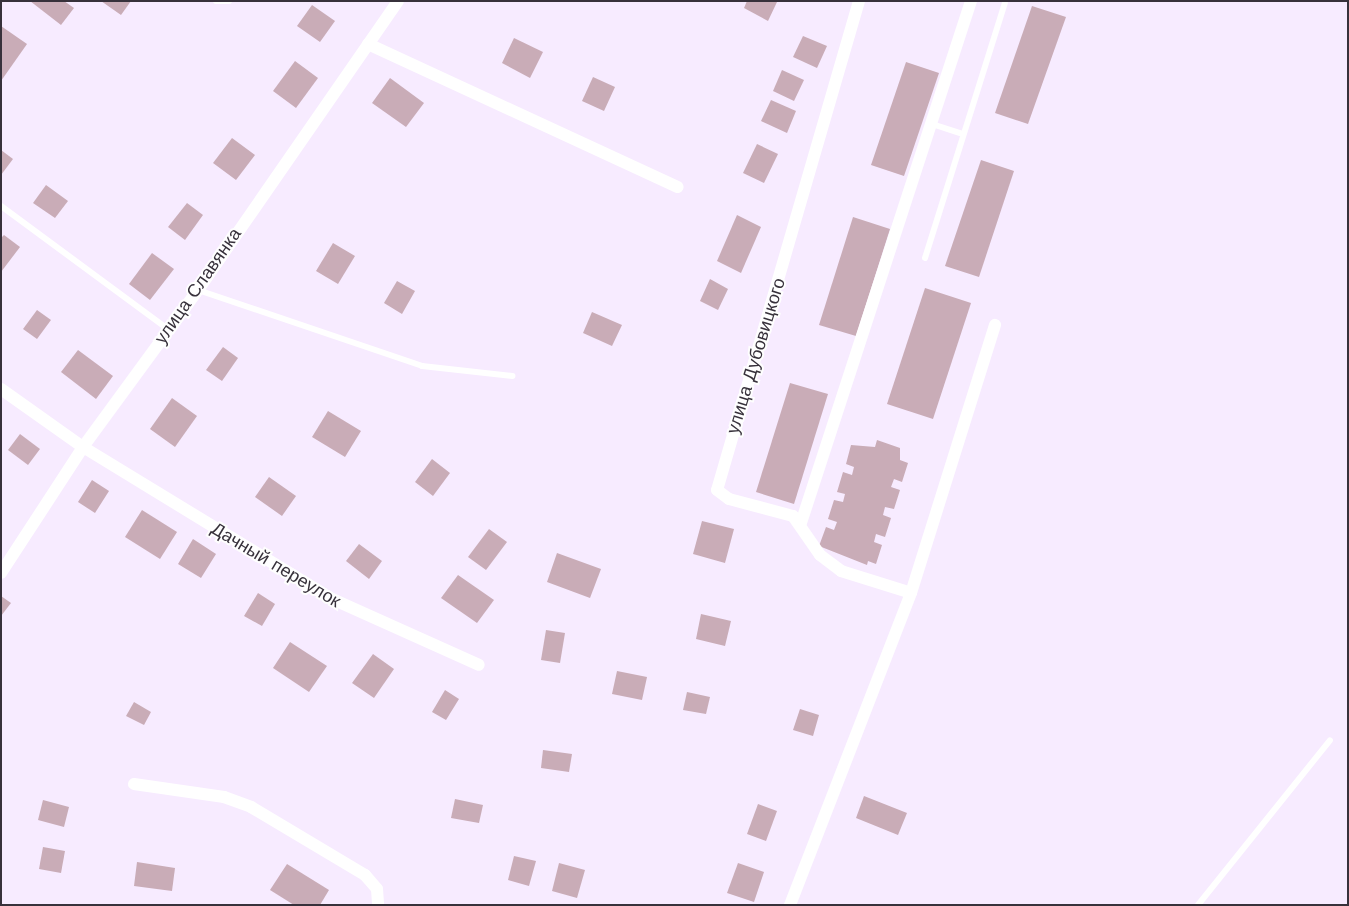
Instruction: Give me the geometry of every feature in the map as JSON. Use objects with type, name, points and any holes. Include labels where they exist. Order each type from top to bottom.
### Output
[{"type":"street","name":"улица Славянка","points":[[1,573],[83,447],[198,290],[398,1]]},
{"type":"street","name":"улица Дубовицкого","points":[[859,1],[778,291],[717,482],[717,490],[729,499],[780,510],[801,523],[830,565],[911,593]]},
{"type":"street","points":[[801,523],[971,1]]},
{"type":"street","points":[[368,44],[678,187]]},
{"type":"street","points":[[790,905],[911,593],[995,325]]},
{"type":"street","name":"Дачный переулок","points":[[1,389],[83,447],[330,598],[479,665]]},
{"type":"street","points":[[134,784],[224,797],[259,811],[365,875],[377,889],[378,905]]},
{"type":"lane","points":[[216,1],[228,1]]},
{"type":"lane","points":[[925,258],[962,134],[1005,2]]},
{"type":"lane","points":[[932,124],[962,134]]},
{"type":"lane","points":[[1,206],[168,329]]},
{"type":"lane","points":[[198,290],[422,366],[512,376]]},
{"type":"lane","points":[[1198,905],[1330,740]]},
{"type":"building","points":[[30,1],[64,1],[74,8],[61,25]]},
{"type":"building","points":[[101,1],[131,1],[121,15]]},
{"type":"building","points":[[747,1],[777,2],[768,21],[744,8]]},
{"type":"building","points":[[312,5],[335,21],[320,42],[297,26]]},
{"type":"building","points":[[1032,6],[1066,17],[1028,124],[995,113]]},
{"type":"building","points":[[1,26],[27,44],[1,81]]},
{"type":"building","points":[[803,36],[827,46],[817,68],[793,57]]},
{"type":"building","points":[[514,38],[543,52],[530,78],[502,63]]},
{"type":"building","points":[[295,61],[318,78],[296,108],[273,91]]},
{"type":"building","points":[[906,62],[939,73],[904,176],[871,165]]},
{"type":"building","points":[[782,70],[804,80],[794,101],[773,91]]},
{"type":"building","points":[[593,77],[615,87],[604,111],[582,101]]},
{"type":"building","points":[[390,78],[424,103],[406,127],[372,103]]},
{"type":"building","points":[[771,100],[796,111],[787,133],[761,121]]},
{"type":"building","points":[[232,138],[255,155],[236,180],[213,163]]},
{"type":"building","points":[[757,144],[778,154],[764,183],[743,173]]},
{"type":"building","points":[[1,150],[13,159],[1,175]]},
{"type":"building","points":[[981,160],[1014,171],[979,277],[945,266]]},
{"type":"building","points":[[46,185],[68,201],[55,218],[33,203]]},
{"type":"building","points":[[187,203],[203,215],[185,240],[168,227]]},
{"type":"building","points":[[737,215],[761,227],[741,273],[717,261]]},
{"type":"building","points":[[853,217],[890,229],[856,336],[819,325]]},
{"type":"building","points":[[4,235],[20,247],[1,272],[1,238]]},
{"type":"building","points":[[333,243],[355,256],[338,284],[316,271]]},
{"type":"building","points":[[152,253],[174,269],[150,300],[129,284]]},
{"type":"building","points":[[710,279],[728,289],[718,310],[700,301]]},
{"type":"building","points":[[397,281],[415,291],[402,314],[384,303]]},
{"type":"building","points":[[925,288],[971,303],[933,419],[887,404]]},
{"type":"building","points":[[37,310],[51,320],[37,339],[23,329]]},
{"type":"building","points":[[592,312],[622,325],[612,346],[583,333]]},
{"type":"building","points":[[223,347],[238,358],[222,381],[206,370]]},
{"type":"building","points":[[78,350],[113,376],[96,399],[61,372]]},
{"type":"building","points":[[790,383],[828,394],[794,504],[756,492]]},
{"type":"building","points":[[172,398],[197,416],[175,447],[150,429]]},
{"type":"building","points":[[328,411],[361,431],[345,457],[312,437]]},
{"type":"building","points":[[20,434],[40,449],[28,465],[8,450]]},
{"type":"building","points":[[877,440],[900,448],[900,460],[908,463],[902,482],[894,479],[891,487],[900,490],[894,509],[885,507],[883,515],[891,518],[885,537],[876,534],[874,542],[882,545],[876,564],[868,561],[867,565],[819,546],[826,527],[834,530],[837,522],[828,519],[834,500],[843,502],[845,494],[837,492],[843,472],[852,475],[854,467],[846,464],[851,445],[875,447]]},
{"type":"building","points":[[432,459],[450,473],[433,496],[415,482]]},
{"type":"building","points":[[269,477],[296,496],[282,516],[255,497]]},
{"type":"building","points":[[92,480],[109,491],[95,513],[78,502]]},
{"type":"building","points":[[142,510],[177,532],[160,559],[125,537]]},
{"type":"building","points":[[702,521],[734,529],[725,563],[693,554]]},
{"type":"building","points":[[489,529],[507,542],[486,570],[468,557]]},
{"type":"building","points":[[193,539],[216,554],[201,578],[178,564]]},
{"type":"building","points":[[359,544],[382,561],[369,579],[346,561]]},
{"type":"building","points":[[557,553],[601,569],[590,598],[547,582]]},
{"type":"building","points":[[458,575],[494,600],[477,623],[441,598]]},
{"type":"building","points":[[258,593],[275,604],[262,626],[244,616]]},
{"type":"building","points":[[1,596],[11,603],[1,616]]},
{"type":"building","points":[[701,614],[731,621],[725,646],[696,639]]},
{"type":"building","points":[[546,630],[565,633],[560,663],[541,660]]},
{"type":"building","points":[[290,642],[327,666],[309,692],[273,668]]},
{"type":"building","points":[[373,654],[394,669],[374,698],[352,683]]},
{"type":"building","points":[[617,671],[647,677],[642,700],[612,694]]},
{"type":"building","points":[[445,690],[459,699],[446,720],[432,712]]},
{"type":"building","points":[[687,692],[710,697],[706,714],[683,710]]},
{"type":"building","points":[[134,702],[151,712],[144,725],[126,716]]},
{"type":"building","points":[[800,709],[819,715],[813,736],[793,730]]},
{"type":"building","points":[[543,750],[572,754],[569,772],[541,768]]},
{"type":"building","points":[[864,796],[907,813],[898,835],[856,818]]},
{"type":"building","points":[[455,799],[483,805],[479,823],[451,818]]},
{"type":"building","points":[[43,800],[69,807],[64,827],[38,820]]},
{"type":"building","points":[[758,804],[777,811],[766,841],[747,834]]},
{"type":"building","points":[[43,847],[65,851],[61,873],[39,869]]},
{"type":"building","points":[[514,856],[536,861],[529,886],[508,880]]},
{"type":"building","points":[[137,862],[175,868],[172,891],[134,886]]},
{"type":"building","points":[[559,863],[585,870],[577,898],[552,891]]},
{"type":"building","points":[[738,863],[764,872],[754,902],[727,893]]},
{"type":"building","points":[[287,864],[329,890],[320,905],[294,905],[270,890]]}]
